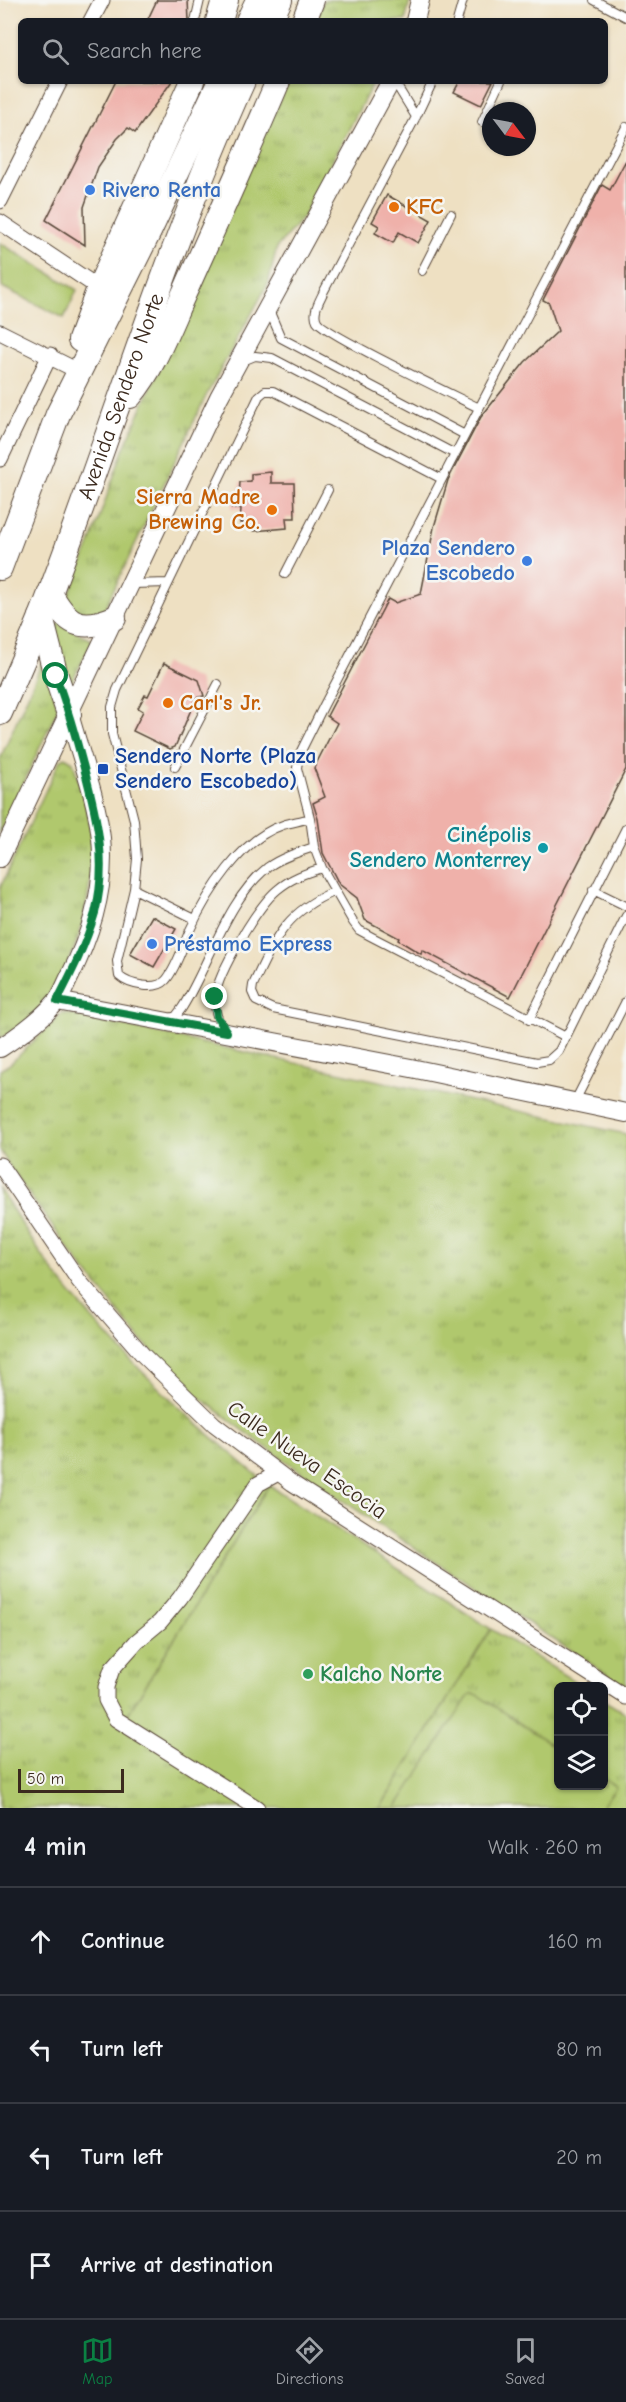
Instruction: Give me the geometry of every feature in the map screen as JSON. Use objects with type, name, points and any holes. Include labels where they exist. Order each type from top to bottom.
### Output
[{"type":"highway","points":[[221,18],[225,0]]},
{"type":"main road","points":[[222,18],[235,0]]},
{"type":"main road","points":[[249,18],[258,0]]},
{"type":"main road","points":[[271,18],[280,0]]},
{"type":"main road","points":[[305,18],[312,0]]},
{"type":"main road","name":"Avenida Sendero Norte","points":[[0,568],[58,414],[149,232],[219,84]]},
{"type":"main road","name":"Avenida Sendero Norte","points":[[0,713],[41,617],[116,407],[220,131],[242,84]]},
{"type":"main road","points":[[116,407],[134,392],[151,364],[245,160],[277,84]]},
{"type":"main road","points":[[78,370],[78,345],[99,288],[184,92]]},
{"type":"main road","points":[[50,593],[59,609],[69,620],[80,625],[97,625],[114,618]]},
{"type":"main road","points":[[41,617],[56,676],[69,714]]},
{"type":"street","points":[[93,18],[102,0]]},
{"type":"street","points":[[415,18],[420,0]]},
{"type":"street","points":[[0,201],[58,84]]},
{"type":"street","points":[[0,858],[219,397],[391,84]]},
{"type":"street","points":[[0,222],[99,288]]},
{"type":"street","points":[[0,332],[78,370]]},
{"type":"street","points":[[0,459],[7,425],[50,355]]},
{"type":"street","points":[[0,1048],[37,1021],[57,1001],[77,962],[90,927],[100,884],[102,857],[97,814],[69,714]]},
{"type":"street","points":[[57,1001],[227,1032],[626,1113]]},
{"type":"street","name":"Calle Nueva Escocia","points":[[0,1165],[79,1281],[142,1355],[214,1424],[278,1473],[626,1697]]},
{"type":"street","points":[[257,1808],[116,1719],[106,1700],[106,1687],[112,1669],[124,1654],[160,1622],[180,1598],[230,1527],[251,1492],[258,1484],[278,1473]]},
{"type":"lane","points":[[196,18],[200,0]]},
{"type":"lane","points":[[458,18],[463,0]]},
{"type":"lane","points":[[594,0],[626,17]]},
{"type":"lane","points":[[395,84],[416,117]]},
{"type":"lane","points":[[432,84],[324,291],[315,311],[316,320],[321,327],[344,340],[479,408]]},
{"type":"lane","points":[[491,102],[500,84]]},
{"type":"lane","points":[[566,1037],[529,1020],[364,933],[354,922],[322,868],[314,846],[310,818],[297,768],[299,755],[626,127]]},
{"type":"lane","points":[[422,271],[451,214]]},
{"type":"lane","points":[[268,306],[281,338],[465,435]]},
{"type":"lane","points":[[239,363],[255,356],[272,358],[455,454]]},
{"type":"lane","points":[[310,818],[281,825],[252,844],[217,883],[195,919],[166,980],[156,986],[124,980],[117,974],[117,965],[135,889],[137,859],[134,820],[112,734],[112,707],[117,690],[259,396],[265,391],[273,391],[442,479]]},
{"type":"lane","points":[[285,574],[328,490]]},
{"type":"lane","points":[[130,584],[168,583]]},
{"type":"lane","points":[[175,767],[218,684]]},
{"type":"lane","points":[[529,1020],[626,828]]},
{"type":"lane","points":[[163,1021],[176,1016],[182,1008],[237,903],[258,876],[280,860],[314,846]]},
{"type":"lane","points":[[227,1032],[217,1017],[215,1008],[217,986],[245,933],[264,903],[279,888],[298,875],[322,868]]},
{"type":"lane","points":[[135,889],[195,919]]},
{"type":"lane","points":[[593,890],[626,906]]},
{"type":"lane","points":[[335,891],[298,912],[281,931],[253,985],[253,996],[261,1004],[273,1009],[537,1062],[555,1057],[626,916]]},
{"type":"lane","points":[[574,1101],[626,1001]]},
{"type":"green space","points":[[324,0],[410,0],[406,18],[316,18]]},
{"type":"green space","points":[[287,84],[372,84],[303,217],[277,247],[268,284],[206,396],[101,616],[85,619],[66,601],[89,547],[123,450]]},
{"type":"green space","points":[[0,243],[77,290],[64,318],[2,287]]},
{"type":"green space","points":[[58,622],[93,641],[66,692],[55,636]]},
{"type":"green space","points":[[44,658],[58,708],[0,834],[0,759]]},
{"type":"green space","points":[[65,757],[73,762],[91,833],[89,890],[83,920],[74,950],[61,977],[44,1002],[24,1023],[0,1038],[0,888],[59,762]]},
{"type":"green space","points":[[63,1013],[626,1134],[626,1687],[337,1497],[256,1440],[198,1396],[139,1338],[73,1255],[11,1169],[0,1150],[0,1070],[10,1064]]},
{"type":"green space","points":[[0,1189],[46,1262],[100,1327],[169,1398],[269,1485],[125,1719],[267,1808],[0,1808]]},
{"type":"green space","name":"Kalcho Norte","points":[[269,1485],[491,1629],[380,1808],[267,1808],[125,1719]]},
{"type":"green space","points":[[491,1629],[576,1682],[554,1682],[554,1790],[608,1790],[608,1703],[626,1714],[626,1808],[380,1808]]},
{"type":"green space","points":[[470,1694],[476,1694],[554,1746],[554,1790],[608,1790],[608,1782],[616,1787],[601,1808],[396,1808]]},
{"type":"building","points":[[157,0],[188,0],[189,18],[148,18]]},
{"type":"building","points":[[114,84],[170,84],[135,133],[128,128],[117,139],[98,167],[84,207],[85,245],[46,220]]},
{"type":"building","points":[[458,84],[492,84],[481,105],[454,92]]},
{"type":"building","name":"Plaza Sendero Escobedo","points":[[626,160],[626,769],[510,997],[422,950],[421,954],[398,940],[399,938],[365,920],[357,898],[339,884],[323,853],[313,803],[325,797],[314,768],[337,723],[327,716],[388,599],[395,603],[421,594],[434,527],[448,480],[481,417],[525,362],[558,331],[549,303],[543,300],[602,185],[610,190]]},
{"type":"building","name":"KFC","points":[[387,195],[431,220],[418,243],[399,232],[393,243],[375,233],[379,226],[372,222]]},
{"type":"building","points":[[271,472],[271,483],[294,483],[295,518],[286,518],[287,528],[254,531],[254,523],[240,523],[241,509],[232,508],[232,498],[239,496],[240,482],[251,481],[251,474]]},
{"type":"building","name":"Carl's Jr.","points":[[164,663],[199,680],[204,696],[196,698],[175,747],[170,749],[133,731],[143,711],[138,708],[145,695],[148,696]]},
{"type":"building","points":[[152,916],[176,929],[154,967],[130,954]]},
{"type":"place","name":"Rivero Renta","points":[[90,190]]},
{"type":"place","name":"KFC","points":[[394,207]]},
{"type":"place","name":"Sierra Madre Brewing Co.","points":[[272,510]]},
{"type":"place","name":"Plaza Sendero Escobedo","points":[[527,561]]},
{"type":"place","name":"Carl's Jr.","points":[[168,703]]},
{"type":"place","name":"Sendero Norte (Plaza Sendero Escobedo)","points":[[103,769]]},
{"type":"place","name":"Cinépolis Sendero Monterrey","points":[[543,848]]},
{"type":"place","name":"Préstamo Express","points":[[152,944]]},
{"type":"place","name":"Kalcho Norte","points":[[308,1674]]},
{"type":"route","points":[[56,676],[97,814],[102,857],[100,884],[88,935],[57,1001],[227,1032],[217,1017],[215,997]]}]
